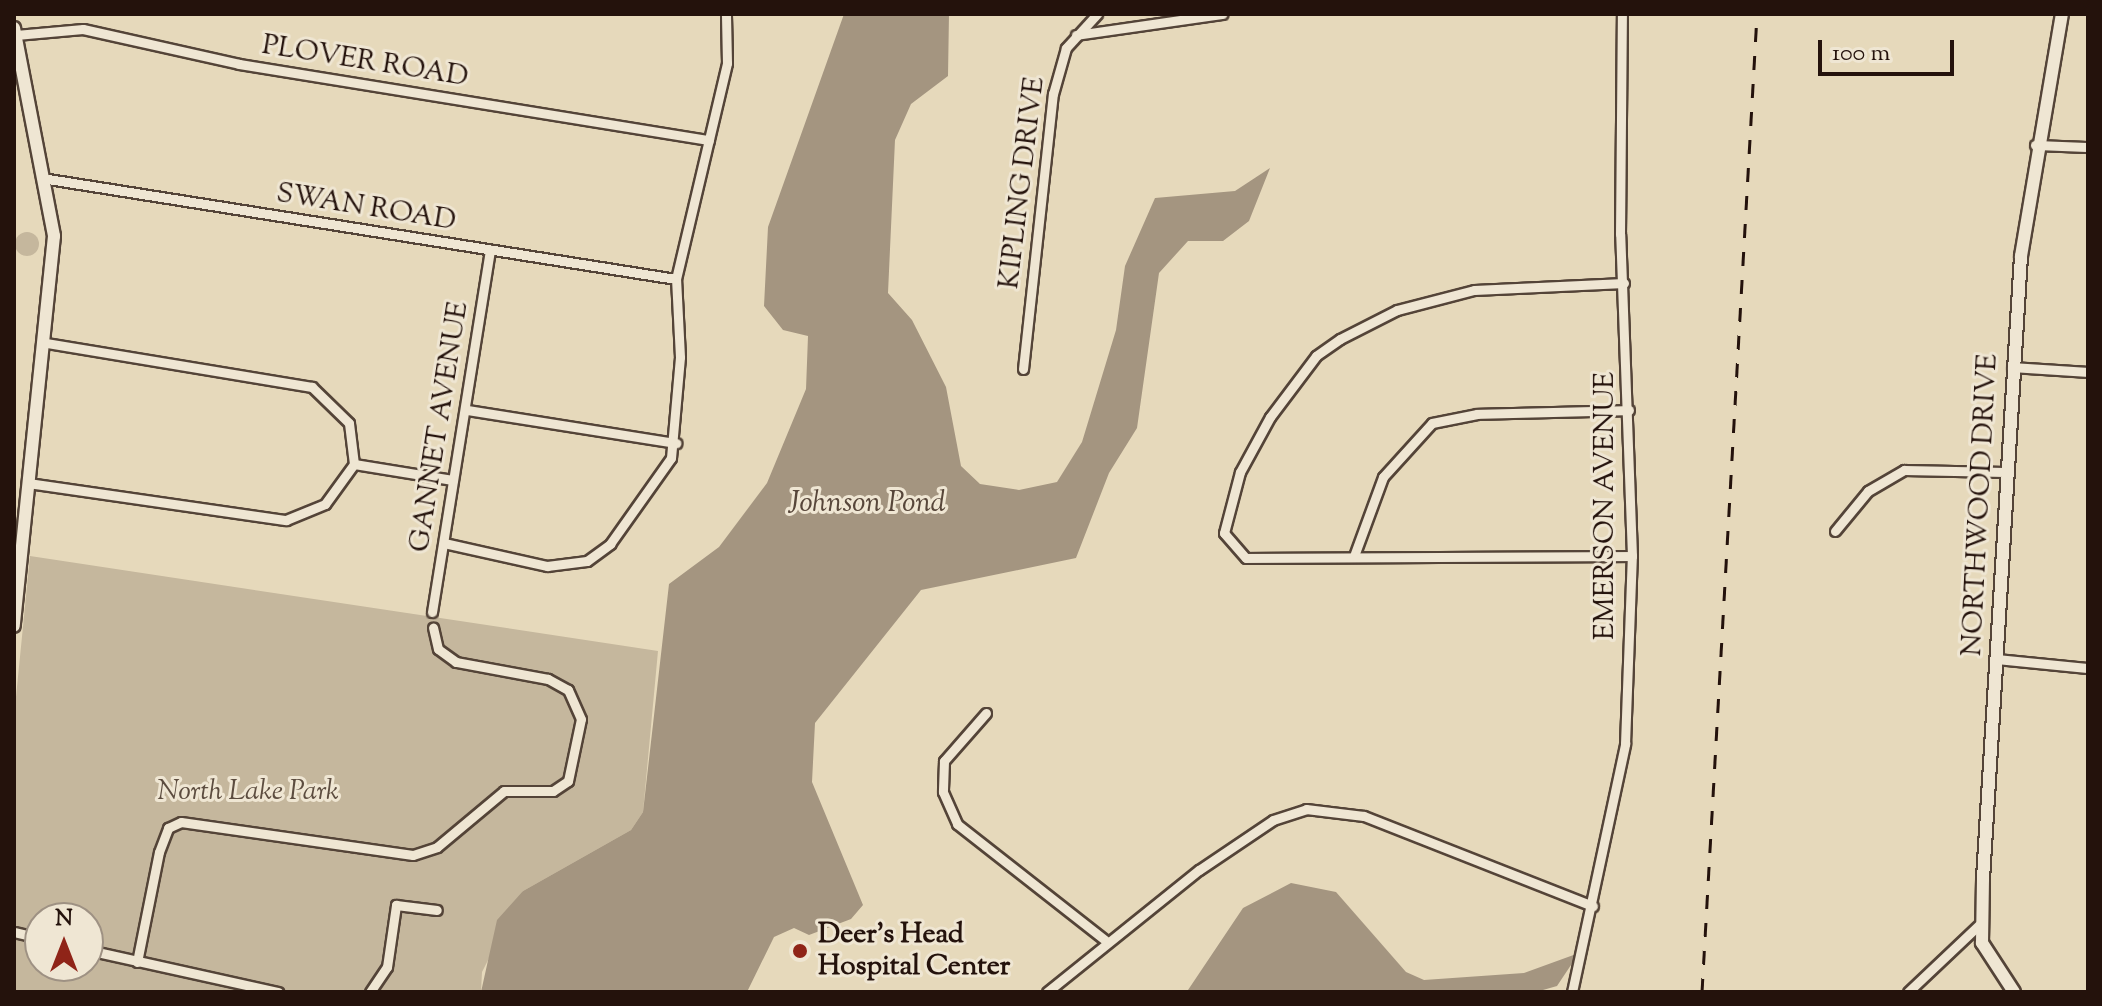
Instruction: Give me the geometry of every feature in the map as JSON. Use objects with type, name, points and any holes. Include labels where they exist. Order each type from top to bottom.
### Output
[{"type":"street","points":[[444,543],[547,566],[587,561],[659,479],[676,443],[676,279],[727,63],[726,14]]},
{"type":"street","name":"KIPLING DRIVE","points":[[1023,369],[1053,94],[1076,35],[1097,14]]},
{"type":"street","points":[[1076,35],[1222,14]]},
{"type":"street","name":"EMERSON AVENUE","points":[[1572,992],[1593,906],[1625,744],[1632,556],[1624,283],[1622,14]]},
{"type":"street","name":"NORTHWOOD DRIVE","points":[[2014,992],[1987,955],[1981,923],[2012,367],[2035,145],[2062,14]]},
{"type":"street","points":[[14,626],[46,343],[54,236],[48,179],[15,31]]},
{"type":"street","name":"PLOVER ROAD","points":[[15,31],[98,31],[239,64],[709,140]]},
{"type":"street","points":[[2035,145],[2088,147]]},
{"type":"street","name":"SWAN ROAD","points":[[48,179],[676,279]]},
{"type":"street","name":"GANNET AVENUE","points":[[432,612],[467,410],[490,250]]},
{"type":"street","points":[[1624,283],[1439,297],[1386,315],[1316,356],[1270,417],[1230,496],[1224,533],[1246,558],[1632,556]]},
{"type":"street","points":[[28,483],[286,520],[325,504],[354,464],[349,423],[312,387],[46,343]]},
{"type":"street","points":[[2012,367],[2088,372]]},
{"type":"street","points":[[467,410],[676,443]]},
{"type":"street","points":[[1354,556],[1383,477],[1432,423],[1477,414],[1629,410]]},
{"type":"street","points":[[354,464],[453,480]]},
{"type":"street","points":[[1835,531],[1868,491],[1904,470],[2005,472]]},
{"type":"street","points":[[137,962],[159,852],[168,828],[181,822],[413,855],[437,847],[504,791],[553,791],[568,781],[581,719],[568,690],[548,679],[456,662],[438,649],[433,628]]},
{"type":"street","points":[[1996,659],[2088,668]]},
{"type":"street","points":[[986,713],[944,761],[943,792],[957,824],[1105,940]]},
{"type":"street","points":[[1047,992],[1105,940],[1273,820],[1325,807],[1593,906]]},
{"type":"street","points":[[370,992],[387,967],[396,905],[437,910]]},
{"type":"street","points":[[1908,992],[1981,923]]},
{"type":"street","points":[[104,954],[278,992]]},
{"type":"green space","points":[[27,232],[38,239],[39,244],[32,255],[27,256],[16,249],[15,244],[22,233]]},
{"type":"green space","name":"North Lake Park","points":[[30,556],[658,651],[643,812],[631,830],[523,891],[482,972],[481,992],[14,992],[14,717]]},
{"type":"water","name":"Johnson Pond","points":[[844,14],[949,14],[948,76],[911,104],[895,140],[888,293],[912,320],[946,387],[961,466],[980,484],[1019,490],[1057,482],[1082,442],[1116,330],[1125,266],[1155,198],[1235,191],[1270,168],[1249,221],[1223,241],[1188,241],[1159,273],[1137,428],[1109,473],[1076,558],[921,590],[815,723],[812,782],[863,905],[851,919],[809,935],[794,928],[774,937],[747,992],[481,992],[497,920],[523,891],[631,830],[643,812],[669,584],[719,547],[767,483],[806,389],[808,336],[783,330],[764,306],[768,227]]},
{"type":"water","points":[[1291,883],[1336,892],[1406,972],[1424,980],[1524,973],[1579,953],[1557,986],[1536,992],[1118,992],[1188,990],[1243,908]]},
{"type":"railway","points":[[1702,992],[1757,14]]},
{"type":"place","name":"Deer's Head Hospital Center","points":[[800,951]]}]
